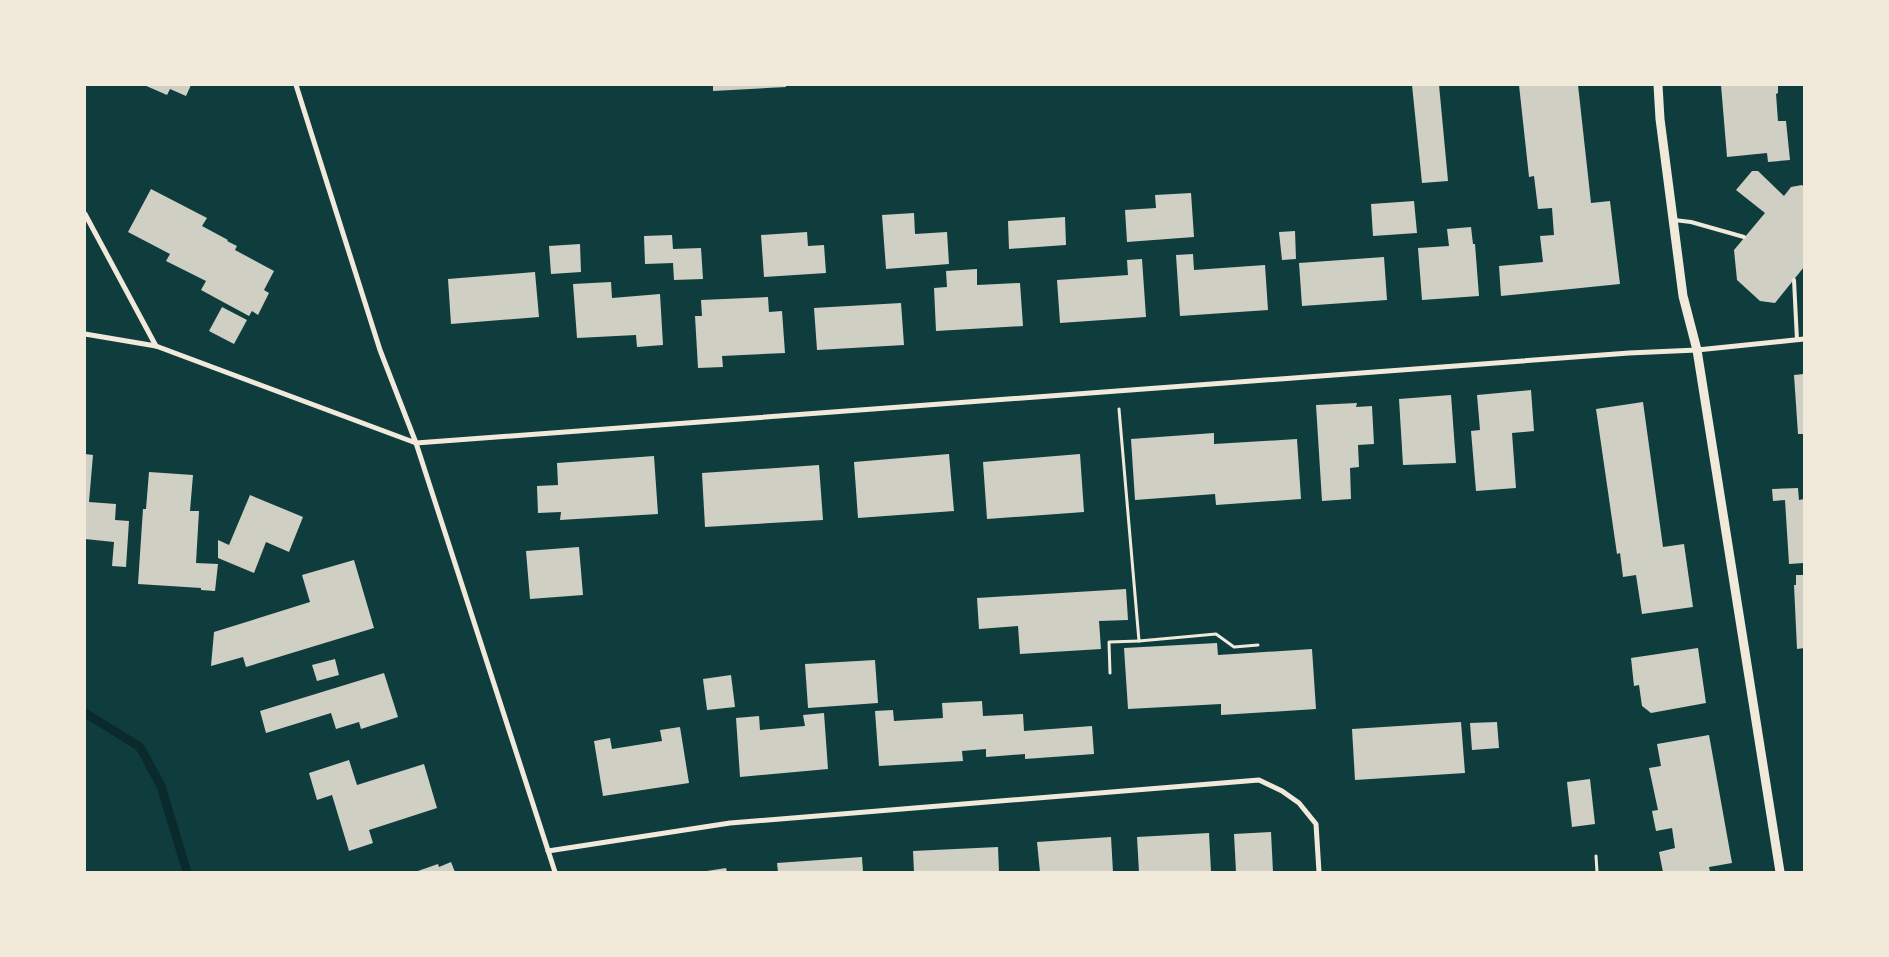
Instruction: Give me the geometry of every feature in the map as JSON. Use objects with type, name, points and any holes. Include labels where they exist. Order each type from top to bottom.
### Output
[{"type":"street","points":[[296,85],[380,350],[416,443],[555,872]]},
{"type":"street","points":[[1658,85],[1660,119],[1683,296],[1697,350],[1780,872]]},
{"type":"street","points":[[85,214],[156,346]]},
{"type":"street","points":[[85,334],[156,346],[416,443],[1628,353],[1697,350],[1804,339]]},
{"type":"street","points":[[548,851],[730,823],[1259,780],[1282,791],[1299,803],[1316,824],[1319,872]]},
{"type":"lane","points":[[1673,220],[1692,222],[1744,236]]},
{"type":"lane","points":[[1794,280],[1797,340]]},
{"type":"path","points":[[1118,391],[1139,641]]},
{"type":"path","points":[[1110,673],[1109,642],[1216,634],[1234,647],[1258,645]]},
{"type":"path","points":[[1596,856],[1597,872]]},
{"type":"building","points":[[144,85],[191,85],[186,96],[170,89],[167,95]]},
{"type":"building","points":[[713,85],[786,85],[786,87],[713,91]]},
{"type":"building","points":[[1412,85],[1439,85],[1448,181],[1422,183]]},
{"type":"building","points":[[1519,85],[1578,85],[1591,203],[1610,201],[1620,284],[1501,296],[1499,266],[1543,262],[1540,236],[1554,235],[1552,208],[1538,209],[1534,176],[1529,177]]},
{"type":"building","points":[[1721,85],[1778,85],[1778,93],[1776,94],[1778,121],[1786,121],[1790,160],[1768,162],[1767,153],[1727,157]]},
{"type":"building","points":[[1752,171],[1758,171],[1784,196],[1791,187],[1802,185],[1804,187],[1804,267],[1775,303],[1760,301],[1737,280],[1734,250],[1765,213],[1736,190]]},
{"type":"building","points":[[151,189],[207,218],[202,226],[237,246],[235,250],[274,271],[264,290],[269,293],[258,315],[252,311],[249,316],[201,290],[206,281],[166,261],[170,254],[128,232]]},
{"type":"building","points":[[1191,193],[1194,237],[1127,242],[1125,210],[1156,208],[1155,195]]},
{"type":"building","points":[[1414,201],[1417,233],[1373,236],[1371,204]]},
{"type":"building","points":[[914,213],[915,234],[947,232],[949,264],[886,269],[882,215]]},
{"type":"building","points":[[1065,217],[1066,245],[1009,249],[1008,221]]},
{"type":"building","points":[[1471,227],[1473,244],[1475,244],[1479,296],[1422,300],[1418,248],[1449,246],[1447,229]]},
{"type":"building","points":[[1295,231],[1296,259],[1282,260],[1279,232]]},
{"type":"building","points":[[807,232],[808,246],[824,245],[826,273],[764,277],[761,235]]},
{"type":"building","points":[[672,235],[673,249],[701,248],[703,279],[674,280],[673,263],[645,264],[644,236]]},
{"type":"building","points":[[580,244],[581,272],[551,274],[549,246]]},
{"type":"building","points":[[1193,254],[1194,270],[1265,265],[1268,310],[1180,316],[1176,255]]},
{"type":"building","points":[[1384,257],[1387,300],[1302,306],[1299,263]]},
{"type":"building","points":[[1142,259],[1146,317],[1060,323],[1057,280],[1128,275],[1127,260]]},
{"type":"building","points":[[977,269],[977,285],[1020,283],[1023,326],[936,331],[934,288],[947,287],[946,271]]},
{"type":"building","points":[[535,272],[539,317],[451,324],[448,279]]},
{"type":"building","points":[[611,282],[612,298],[660,294],[663,345],[637,347],[636,335],[577,338],[573,284]]},
{"type":"building","points":[[768,297],[769,312],[782,311],[785,353],[722,356],[723,367],[698,368],[695,316],[702,316],[701,300]]},
{"type":"building","points":[[901,303],[904,345],[817,350],[814,308]]},
{"type":"building","points":[[222,307],[247,320],[234,344],[209,331]]},
{"type":"building","points":[[1804,374],[1804,434],[1798,434],[1794,375]]},
{"type":"building","points":[[1531,390],[1534,431],[1512,433],[1516,488],[1476,491],[1471,431],[1480,430],[1477,395]]},
{"type":"building","points":[[1451,395],[1456,463],[1403,465],[1399,399]]},
{"type":"building","points":[[1643,402],[1663,547],[1684,544],[1693,607],[1642,614],[1636,575],[1623,577],[1620,553],[1617,554],[1596,409]]},
{"type":"building","points":[[1357,403],[1356,407],[1372,406],[1374,444],[1358,445],[1359,467],[1350,468],[1351,499],[1322,501],[1316,405]]},
{"type":"building","points":[[1214,433],[1214,444],[1297,439],[1301,499],[1216,505],[1215,494],[1135,500],[1131,439]]},
{"type":"building","points":[[85,454],[93,455],[89,502],[116,504],[115,520],[129,521],[126,567],[112,566],[114,542],[85,539]]},
{"type":"building","points":[[949,454],[954,511],[858,518],[854,462]]},
{"type":"building","points":[[1080,454],[1084,512],[987,519],[983,462]]},
{"type":"building","points":[[654,456],[658,514],[560,520],[561,512],[538,513],[537,486],[558,485],[557,463]]},
{"type":"building","points":[[819,465],[823,520],[705,527],[702,473]]},
{"type":"building","points":[[149,472],[193,475],[190,511],[199,511],[196,563],[218,564],[215,591],[201,590],[201,588],[138,584],[143,509],[146,509]]},
{"type":"building","points":[[1798,488],[1799,500],[1804,499],[1804,563],[1789,564],[1785,500],[1773,501],[1772,489]]},
{"type":"building","points":[[250,495],[303,517],[289,552],[266,542],[254,573],[218,558],[218,540],[229,545]]},
{"type":"building","points":[[579,547],[583,595],[530,599],[526,551]]},
{"type":"building","points":[[354,560],[374,628],[246,667],[243,657],[211,666],[214,632],[310,602],[302,575]]},
{"type":"building","points":[[1796,575],[1804,575],[1804,648],[1797,649],[1794,585],[1796,585]]},
{"type":"building","points":[[1126,589],[1128,620],[1099,621],[1101,649],[1020,654],[1018,626],[979,629],[977,598]]},
{"type":"building","points":[[1217,643],[1218,655],[1312,649],[1316,709],[1221,715],[1221,704],[1128,709],[1124,648]]},
{"type":"building","points":[[1698,648],[1706,703],[1651,713],[1642,706],[1639,685],[1634,686],[1631,658]]},
{"type":"building","points":[[335,659],[339,675],[317,681],[312,665]]},
{"type":"building","points":[[875,660],[878,703],[808,708],[805,664]]},
{"type":"building","points":[[384,673],[398,717],[361,729],[359,722],[336,729],[331,713],[266,733],[260,711]]},
{"type":"building","points":[[731,675],[735,707],[707,710],[703,679]]},
{"type":"building","points":[[982,701],[983,716],[1023,714],[1024,731],[1092,726],[1094,754],[1025,759],[1025,754],[986,757],[986,749],[962,751],[963,761],[879,766],[875,711],[893,710],[894,721],[943,718],[942,703]]},
{"type":"building","points":[[824,713],[828,769],[740,777],[736,718],[759,716],[760,730],[805,726],[803,715]]},
{"type":"building","points":[[1461,722],[1465,773],[1355,780],[1352,729]]},
{"type":"building","points":[[1497,722],[1499,748],[1472,750],[1470,723]]},
{"type":"building","points":[[680,727],[689,783],[603,796],[594,741],[610,738],[612,749],[662,741],[660,730]]},
{"type":"building","points":[[1709,735],[1732,863],[1709,867],[1710,872],[1663,872],[1659,852],[1675,848],[1672,828],[1656,831],[1652,811],[1658,810],[1649,768],[1661,766],[1657,744]]},
{"type":"building","points":[[349,760],[357,785],[424,764],[437,808],[369,830],[373,843],[349,851],[332,795],[317,800],[309,773]]},
{"type":"building","points":[[1590,779],[1595,824],[1572,827],[1567,782]]},
{"type":"building","points":[[1271,832],[1273,872],[1236,872],[1234,834]]},
{"type":"building","points":[[1209,833],[1211,872],[1139,872],[1137,837]]},
{"type":"building","points":[[1111,837],[1113,872],[1040,872],[1037,842]]},
{"type":"building","points":[[998,847],[999,872],[914,872],[913,851]]},
{"type":"building","points":[[862,857],[863,872],[778,872],[777,863]]},
{"type":"building","points":[[451,862],[455,872],[415,872],[438,864],[439,867]]},
{"type":"building","points":[[726,868],[727,872],[707,872],[707,871]]},
{"type":"waterway","points":[[85,713],[140,747],[161,786],[187,872]]}]
